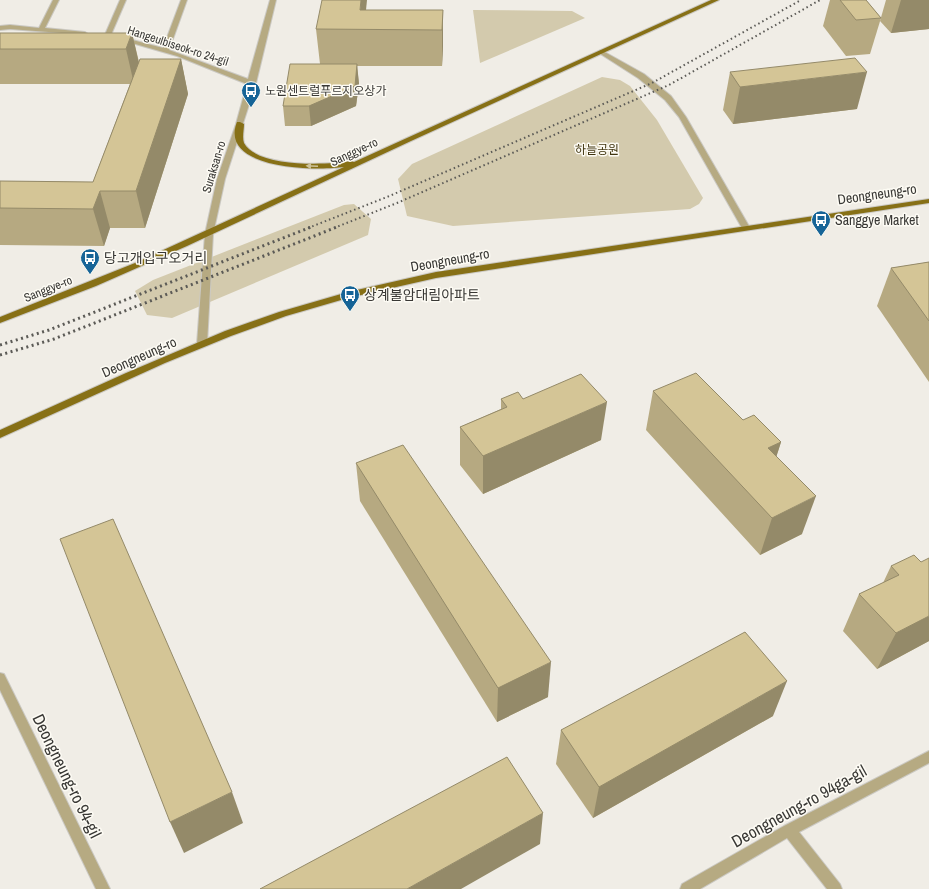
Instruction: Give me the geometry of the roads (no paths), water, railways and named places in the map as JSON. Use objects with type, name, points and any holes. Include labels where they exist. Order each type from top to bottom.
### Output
[{"type":"main road","name":"Sanggye-ro","points":[[0,320],[89,286],[209,234],[365,160],[716,0]]},
{"type":"main road","points":[[240,124],[239,140],[242,145],[256,156],[268,161],[316,166],[347,164],[365,160]]},
{"type":"main road","name":"Deongneung-ro","points":[[0,434],[202,344],[260,321],[364,291],[436,275],[929,200]]},
{"type":"street","points":[[40,30],[56,0]]},
{"type":"street","points":[[99,36],[123,0]]},
{"type":"street","points":[[165,51],[184,0]]},
{"type":"street","name":"Suraksan-ro","points":[[202,344],[209,234],[221,179],[252,83],[273,0]]},
{"type":"street","name":"Hangeulbiseok-ro 24-gil","points":[[0,28],[10,27],[118,38],[165,51],[252,83]]},
{"type":"street","points":[[601,52],[641,76],[668,98],[682,117],[746,228]]},
{"type":"street","name":"Deongneung-ro 94-gil","points":[[0,678],[103,889]]},
{"type":"street","name":"Deongneung-ro 94ga-gil","points":[[686,889],[789,830],[929,757]]},
{"type":"street","points":[[789,830],[835,889]]},
{"type":"railway","points":[[308,228],[387,197],[652,83],[801,0]]},
{"type":"railway","points":[[334,228],[397,203],[669,85],[820,0]]},
{"type":"railway","points":[[0,345],[49,330],[311,227]]},
{"type":"railway","points":[[0,355],[54,339],[337,227]]},
{"type":"place","name":"노원센트럴푸르지오상가","points":[[251,108]]},
{"type":"place","name":"Sanggye Market","points":[[821,237]]},
{"type":"place","name":"당고개입구오거리","points":[[90,275]]},
{"type":"place","name":"상계불암대림아파트","points":[[350,312]]},
{"type":"park label","name":"하늘공원","points":[[597,150]]}]
